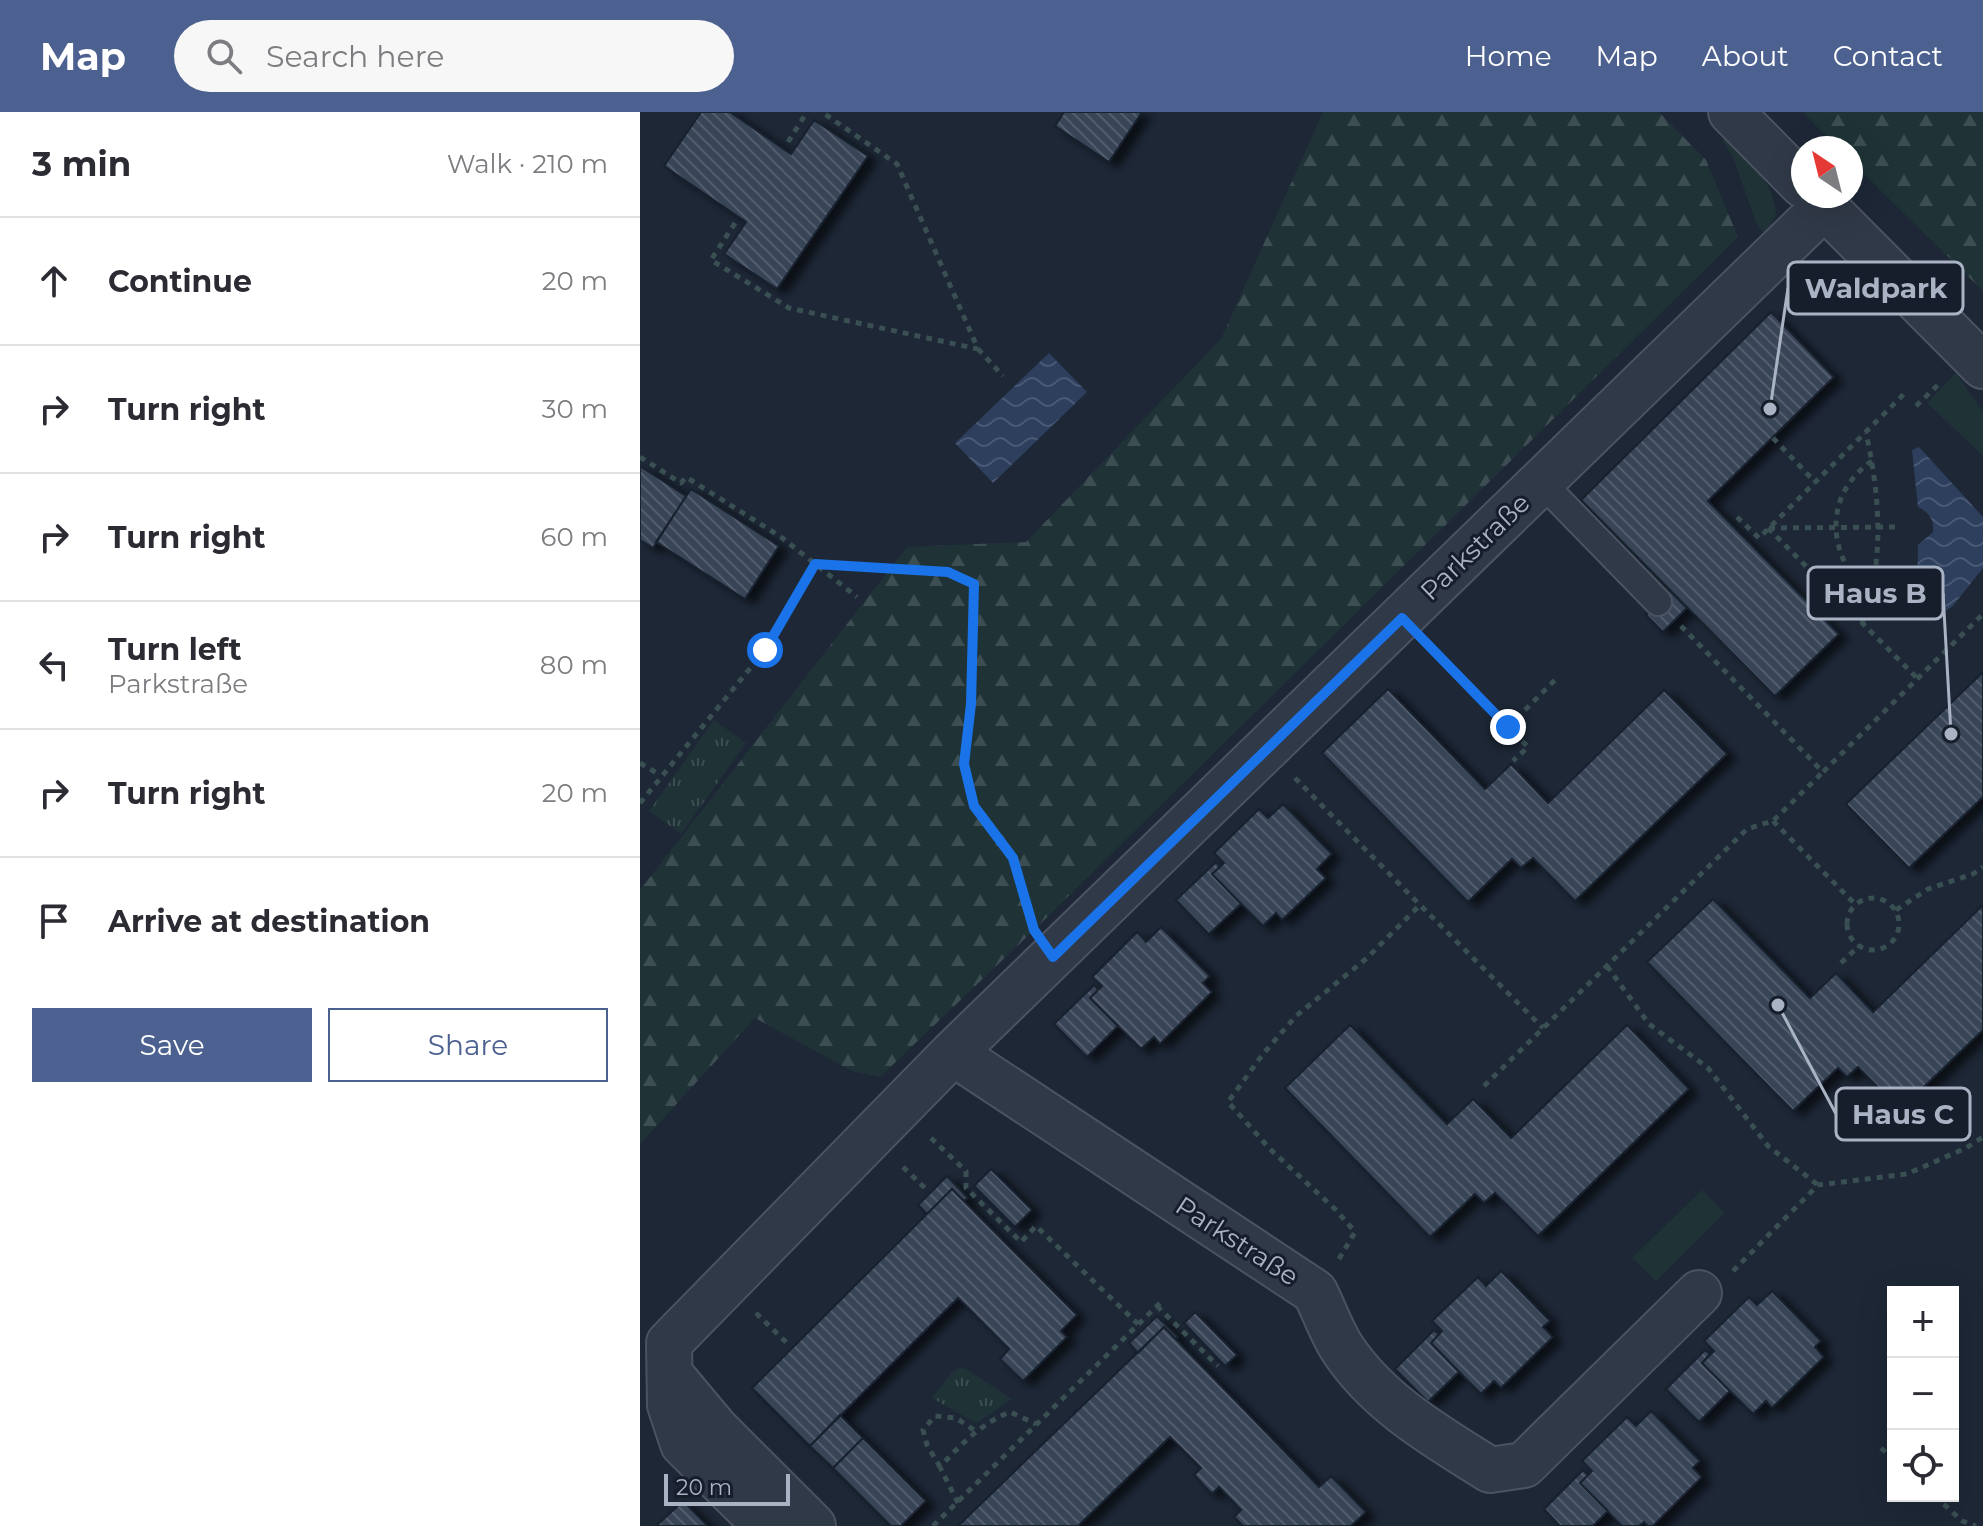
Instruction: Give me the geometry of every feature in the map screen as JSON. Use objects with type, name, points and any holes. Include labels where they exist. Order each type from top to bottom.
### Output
[{"type":"street","points":[[1731,112],[1791,173]]},
{"type":"street","name":"Parkstraße","points":[[766,1526],[683,1444],[670,1405],[669,1343],[953,1053],[1541,482],[1803,208]]},
{"type":"street","points":[[1826,208],[1983,366]]},
{"type":"street","name":"Parkstraße","points":[[953,1053],[1315,1292],[1342,1348],[1381,1395],[1435,1436],[1490,1470],[1524,1465],[1699,1293]]},
{"type":"street","points":[[670,1374],[716,1429],[813,1526]]},
{"type":"lane","points":[[1541,482],[1667,611]]},
{"type":"path","points":[[788,142],[807,112]]},
{"type":"path","points":[[822,112],[897,164],[978,349],[1003,376]]},
{"type":"path","points":[[735,223],[711,260],[789,308],[978,349]]},
{"type":"path","points":[[1737,517],[1759,538],[1904,394]]},
{"type":"path","points":[[1862,623],[1872,597],[1880,528],[1866,433]]},
{"type":"path","points":[[1773,438],[1815,482]]},
{"type":"path","points":[[640,457],[681,483],[686,477],[781,537],[857,597]]},
{"type":"path","points":[[1872,461],[1854,473],[1840,496],[1835,528],[1843,559],[1855,582],[1872,597]]},
{"type":"path","points":[[1768,528],[1898,527]]},
{"type":"path","points":[[1768,528],[1918,679]]},
{"type":"path","points":[[640,803],[765,650],[815,564]]},
{"type":"path","points":[[815,564],[948,572],[974,584],[971,704],[964,764],[974,806],[1013,858],[1034,930],[1053,957]]},
{"type":"path","points":[[1667,611],[1823,772]]},
{"type":"path","points":[[1484,1086],[1747,829],[1773,821],[1983,614]]},
{"type":"path","points":[[1402,618],[1528,747],[1513,761]]},
{"type":"path","points":[[1508,727],[1556,679]]},
{"type":"path","points":[[1267,749],[1543,1028]]},
{"type":"path","points":[[640,763],[660,775]]},
{"type":"path","points":[[1773,821],[1855,904]]},
{"type":"path","points":[[1896,910],[1928,889],[1973,874],[1983,867]]},
{"type":"path","points":[[1871,897],[1886,900],[1896,910],[1900,930],[1892,943],[1880,950],[1859,946],[1851,938],[1846,920],[1855,904],[1871,897]]},
{"type":"path","points":[[1315,1292],[1346,1250],[1355,1232],[1270,1149],[1228,1102],[1296,1016],[1367,958],[1420,905]]},
{"type":"path","points":[[1841,963],[1859,946]]},
{"type":"path","points":[[1607,966],[1649,1024],[1708,1068],[1768,1146],[1818,1185]]},
{"type":"path","points":[[895,1111],[946,1150],[966,1171],[966,1188],[1021,1242],[1036,1226],[1138,1324]]},
{"type":"path","points":[[1699,1293],[1716,1288],[1818,1185],[1907,1174],[1966,1148],[1983,1137]]},
{"type":"path","points":[[933,1526],[1163,1300]]},
{"type":"path","points":[[1157,1306],[1218,1366]]},
{"type":"path","points":[[940,1467],[977,1432],[1010,1412],[1036,1424]]},
{"type":"path","points":[[958,1503],[927,1445],[923,1430],[935,1416],[956,1418],[977,1432]]},
{"type":"path","points":[[1881,1448],[1887,1454]]},
{"type":"path","points":[[1941,1502],[1962,1521],[1976,1526]]},
{"type":"green space","points":[[1323,112],[1659,112],[1706,160],[1738,237],[1034,930],[880,1077],[852,1071],[755,1018],[640,1144],[640,890],[907,547],[1026,542],[1221,339]]},
{"type":"green space","points":[[1803,112],[1983,112],[1983,291],[1863,173],[1863,136],[1826,136]]},
{"type":"green space","points":[[1725,138],[1759,172],[1771,192],[1776,216],[1764,234],[1756,223],[1733,157],[1722,140]]},
{"type":"green space","points":[[1956,373],[1983,412],[1983,456],[1927,403]]},
{"type":"green space","points":[[714,720],[746,743],[681,834],[649,811]]},
{"type":"green space","points":[[1702,1190],[1725,1213],[1656,1281],[1632,1258]]},
{"type":"green space","points":[[958,1368],[966,1369],[1012,1399],[976,1423],[932,1398]]},
{"type":"water","points":[[1049,353],[1087,392],[993,483],[955,443]]},
{"type":"water","points":[[1919,447],[1983,517],[1983,568],[1952,607],[1934,617],[1924,613],[1917,596],[1918,545],[1933,532],[1932,520],[1918,507],[1912,450]]},
{"type":"building","points":[[701,112],[730,112],[791,154],[814,120],[868,156],[777,289],[724,254],[746,222],[664,166]]},
{"type":"building","points":[[1064,112],[1142,112],[1109,162],[1055,126]]},
{"type":"building","points":[[1771,312],[1834,377],[1708,501],[1839,634],[1775,696],[1581,500]]},
{"type":"building","points":[[640,466],[686,496],[653,548],[640,540]]},
{"type":"building","points":[[691,489],[779,546],[745,599],[656,542]]},
{"type":"building","points":[[1669,590],[1687,608],[1663,632],[1646,615]]},
{"type":"building","points":[[1983,672],[1983,797],[1909,868],[1846,804]]},
{"type":"building","points":[[1388,689],[1485,789],[1511,764],[1548,803],[1664,690],[1727,754],[1575,901],[1533,858],[1521,868],[1512,859],[1468,902],[1322,753]]},
{"type":"building","points":[[1283,804],[1332,854],[1317,869],[1326,878],[1282,920],[1276,913],[1263,926],[1212,874],[1224,863],[1214,853],[1259,809],[1268,818]]},
{"type":"building","points":[[1216,862],[1220,867],[1212,874],[1241,904],[1209,934],[1176,900]]},
{"type":"building","points":[[1713,899],[1810,998],[1836,973],[1873,1012],[1983,905],[1983,1030],[1900,1110],[1858,1067],[1847,1077],[1838,1068],[1793,1111],[1647,962]]},
{"type":"building","points":[[1161,927],[1210,976],[1203,983],[1212,992],[1160,1044],[1154,1037],[1141,1049],[1090,998],[1102,986],[1092,977],[1137,932],[1146,942]]},
{"type":"building","points":[[1094,985],[1098,990],[1090,998],[1118,1026],[1087,1057],[1054,1024]]},
{"type":"building","points":[[1350,1025],[1447,1124],[1473,1099],[1511,1138],[1627,1025],[1689,1089],[1538,1236],[1495,1193],[1484,1203],[1475,1194],[1430,1237],[1285,1088]]},
{"type":"building","points":[[991,1169],[1032,1210],[1015,1227],[974,1186]]},
{"type":"building","points":[[947,1176],[968,1198],[964,1201],[952,1189],[927,1214],[918,1205]]},
{"type":"building","points":[[952,1189],[1077,1315],[1061,1331],[1067,1337],[1023,1381],[1000,1359],[1009,1349],[958,1298],[810,1446],[752,1388]]},
{"type":"building","points":[[1501,1271],[1550,1321],[1543,1327],[1553,1337],[1501,1388],[1494,1381],[1481,1394],[1431,1343],[1442,1331],[1432,1321],[1478,1277],[1486,1286]]},
{"type":"building","points":[[1772,1291],[1821,1341],[1815,1347],[1824,1357],[1772,1408],[1766,1401],[1753,1414],[1702,1363],[1714,1351],[1704,1341],[1749,1297],[1757,1305]]},
{"type":"building","points":[[1195,1312],[1237,1355],[1225,1366],[1184,1323]]},
{"type":"building","points":[[1157,1316],[1178,1337],[1176,1339],[1164,1327],[1138,1353],[1129,1343]]},
{"type":"building","points":[[1164,1327],[1319,1487],[1331,1476],[1366,1512],[1351,1526],[1243,1526],[1234,1517],[1241,1510],[1219,1487],[1212,1494],[1194,1475],[1201,1468],[1170,1437],[1078,1526],[958,1526]]},
{"type":"building","points":[[1434,1330],[1439,1334],[1431,1343],[1459,1372],[1428,1402],[1395,1369]]},
{"type":"building","points":[[1705,1350],[1710,1354],[1702,1363],[1730,1391],[1699,1422],[1666,1389]]},
{"type":"building","points":[[1651,1411],[1700,1461],[1693,1468],[1702,1477],[1653,1526],[1644,1522],[1639,1526],[1622,1526],[1580,1483],[1592,1471],[1582,1461],[1627,1417],[1636,1426]]},
{"type":"building","points":[[840,1415],[863,1438],[833,1468],[810,1446]]},
{"type":"building","points":[[863,1438],[926,1501],[901,1526],[891,1526],[833,1468]]},
{"type":"building","points":[[1583,1470],[1588,1475],[1580,1483],[1608,1511],[1593,1526],[1560,1526],[1544,1509]]},
{"type":"building","points":[[683,1501],[708,1526],[656,1526]]},
{"type":"place","name":"Waldpark","points":[[1770,409]]},
{"type":"place","name":"Haus B","points":[[1951,734]]},
{"type":"place","name":"Haus C","points":[[1778,1005]]},
{"type":"route","points":[[765,650],[815,564],[948,572],[974,584],[971,704],[964,764],[974,806],[1013,858],[1034,930],[1053,957],[1402,618],[1508,727]]}]
